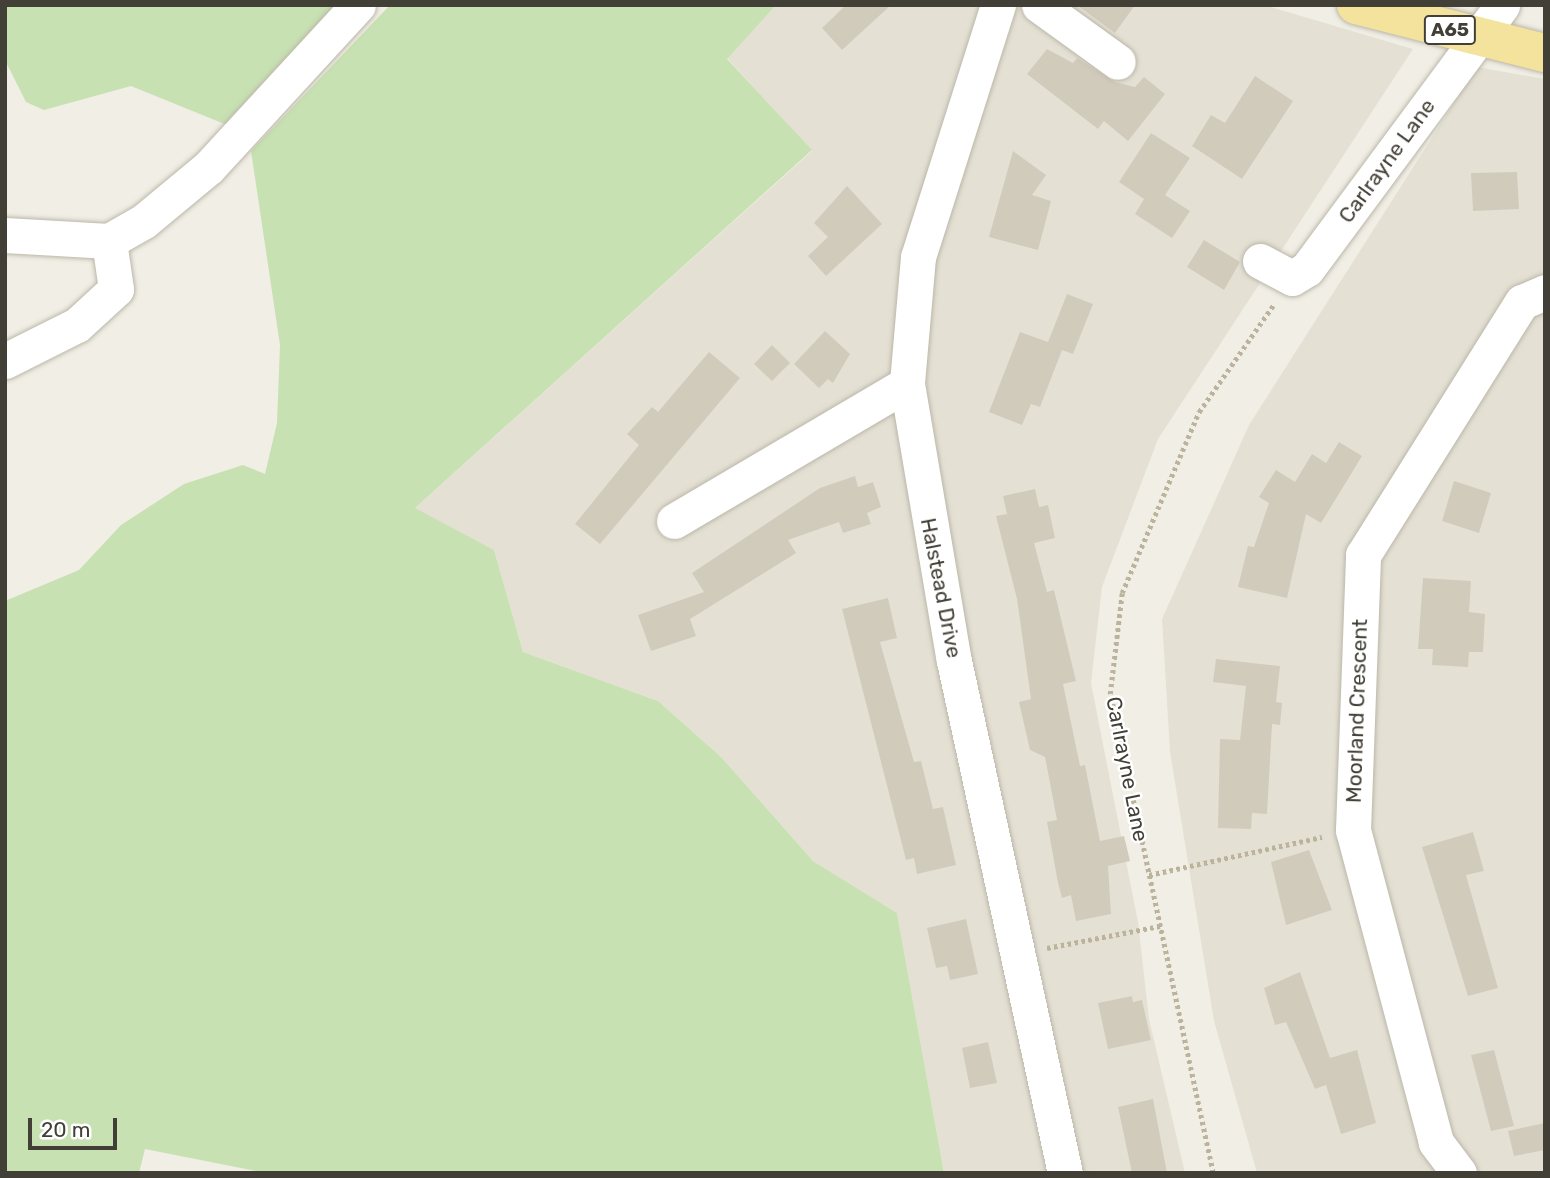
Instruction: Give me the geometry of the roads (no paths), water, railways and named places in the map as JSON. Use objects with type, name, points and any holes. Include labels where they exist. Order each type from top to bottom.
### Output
[{"type":"main road","name":"A65","points":[[1356,5],[1545,53]]},
{"type":"street","points":[[5,235],[109,241],[209,167],[358,5]]},
{"type":"street","name":"Halstead Drive","points":[[998,5],[918,257],[907,384],[954,661],[1065,1173]]},
{"type":"street","points":[[1039,5],[1118,62]]},
{"type":"street","name":"Carlrayne Lane","points":[[1260,261],[1292,278],[1307,269],[1374,185],[1475,37],[1502,5]]},
{"type":"street","points":[[5,361],[77,325],[116,289],[109,241]]},
{"type":"street","name":"Moorland Crescent","points":[[1459,1173],[1436,1142],[1353,830],[1363,555],[1522,302],[1545,292]]},
{"type":"street","points":[[674,521],[907,384]]}]
